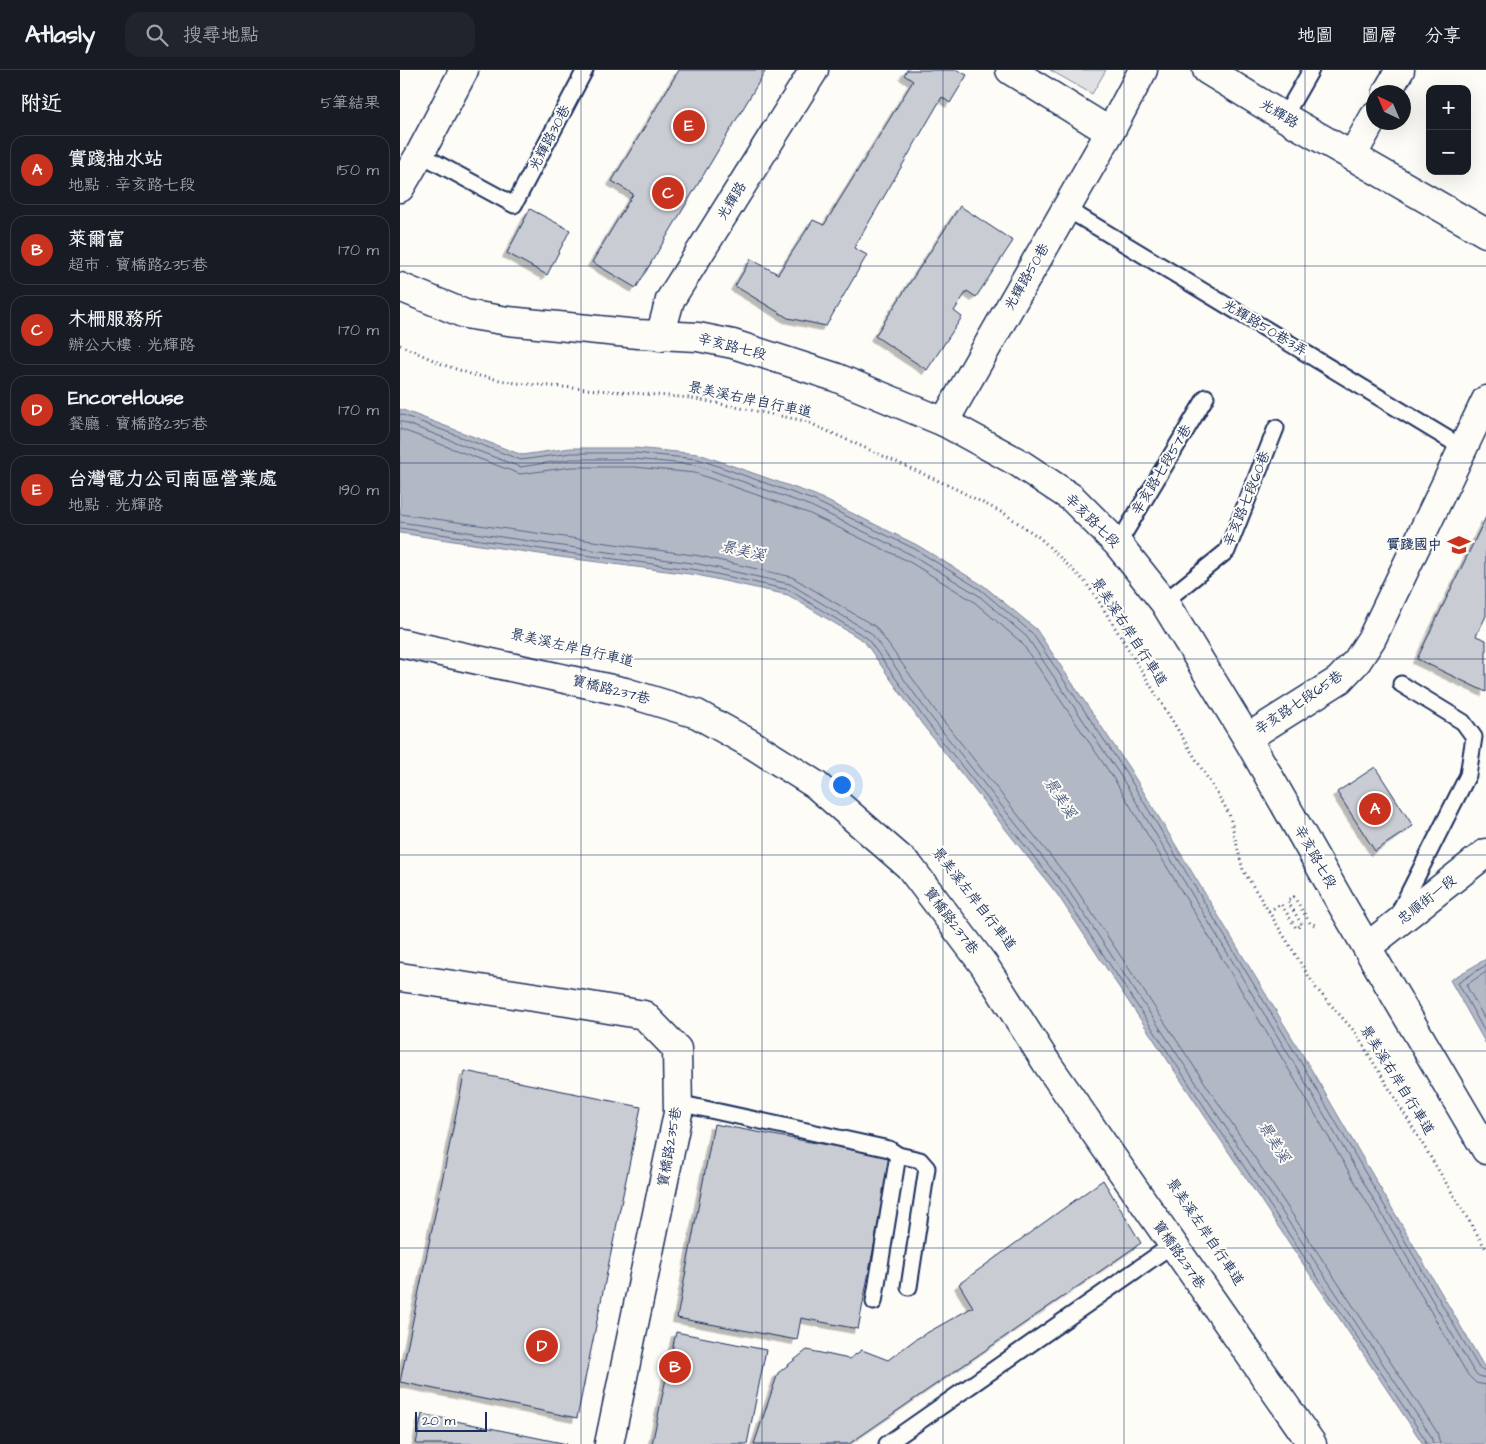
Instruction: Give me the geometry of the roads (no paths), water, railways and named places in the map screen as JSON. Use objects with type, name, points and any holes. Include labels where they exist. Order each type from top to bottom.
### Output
[{"type":"street","points":[[400,188],[464,70]]},
{"type":"street","name":"光輝路","points":[[660,336],[670,300],[814,70]]},
{"type":"street","points":[[1010,70],[1110,132],[1144,70]]},
{"type":"street","name":"光輝路","points":[[1207,70],[1352,156],[1483,225]]},
{"type":"street","points":[[1391,85],[1400,70]]},
{"type":"street","points":[[1352,156],[1367,130]]},
{"type":"street","name":"光輝路50巷","points":[[944,422],[1110,132]]},
{"type":"street","name":"辛亥路七段","points":[[400,287],[465,314],[508,321],[660,336],[698,337],[733,344],[834,377],[944,422],[1019,463],[1072,498],[1118,544],[1164,602],[1247,738],[1486,1150]]},
{"type":"street","name":"辛亥路七段65巷","points":[[1247,738],[1339,680],[1357,661],[1372,638],[1486,400]]},
{"type":"street","name":"寶橋路237巷","points":[[400,643],[625,692],[697,714],[753,745],[816,785],[909,866],[984,965],[1048,1065],[1312,1444]]},
{"type":"street","name":"忠順街一段","points":[[1367,947],[1486,853]]},
{"type":"street","name":"寶橋路235巷","points":[[400,977],[644,1015],[677,1049],[678,1113],[609,1444]]},
{"type":"lane","name":"光輝路30巷","points":[[420,154],[514,205],[585,70]]},
{"type":"lane","points":[[1284,117],[1311,70]]},
{"type":"lane","name":"光輝路50巷3弄","points":[[1067,209],[1463,448]]},
{"type":"lane","name":"辛亥路七段57巷","points":[[1118,544],[1206,397]]},
{"type":"lane","name":"辛亥路七段60巷","points":[[1164,602],[1227,551],[1276,428]]},
{"type":"lane","points":[[1399,922],[1401,908],[1468,775],[1474,737],[1463,722],[1402,684]]},
{"type":"lane","points":[[678,1103],[889,1149],[898,1155],[920,1160],[927,1168],[910,1287]]},
{"type":"lane","points":[[874,1302],[898,1155]]},
{"type":"lane","points":[[887,1444],[1172,1245]]},
{"type":"water","name":"景美溪","points":[[400,409],[522,455],[571,448],[634,448],[699,454],[815,495],[917,545],[984,586],[1036,629],[1129,768],[1311,1069],[1486,1370],[1486,1444],[1423,1444],[1057,894],[922,724],[864,641],[788,595],[697,575],[400,533]]},
{"type":"water","points":[[1486,959],[1486,1044],[1450,980]]},
{"type":"place","name":"台灣電力公司南區營業處","points":[[689,126]]},
{"type":"place","name":"木柵服務所","points":[[668,193]]},
{"type":"place","name":"實踐國中","points":[[1459,545]]},
{"type":"place","name":"實踐抽水站","points":[[1375,809]]},
{"type":"place","name":"EncoreHouse","points":[[542,1346]]},
{"type":"place","name":"萊爾富","points":[[675,1367]]}]
